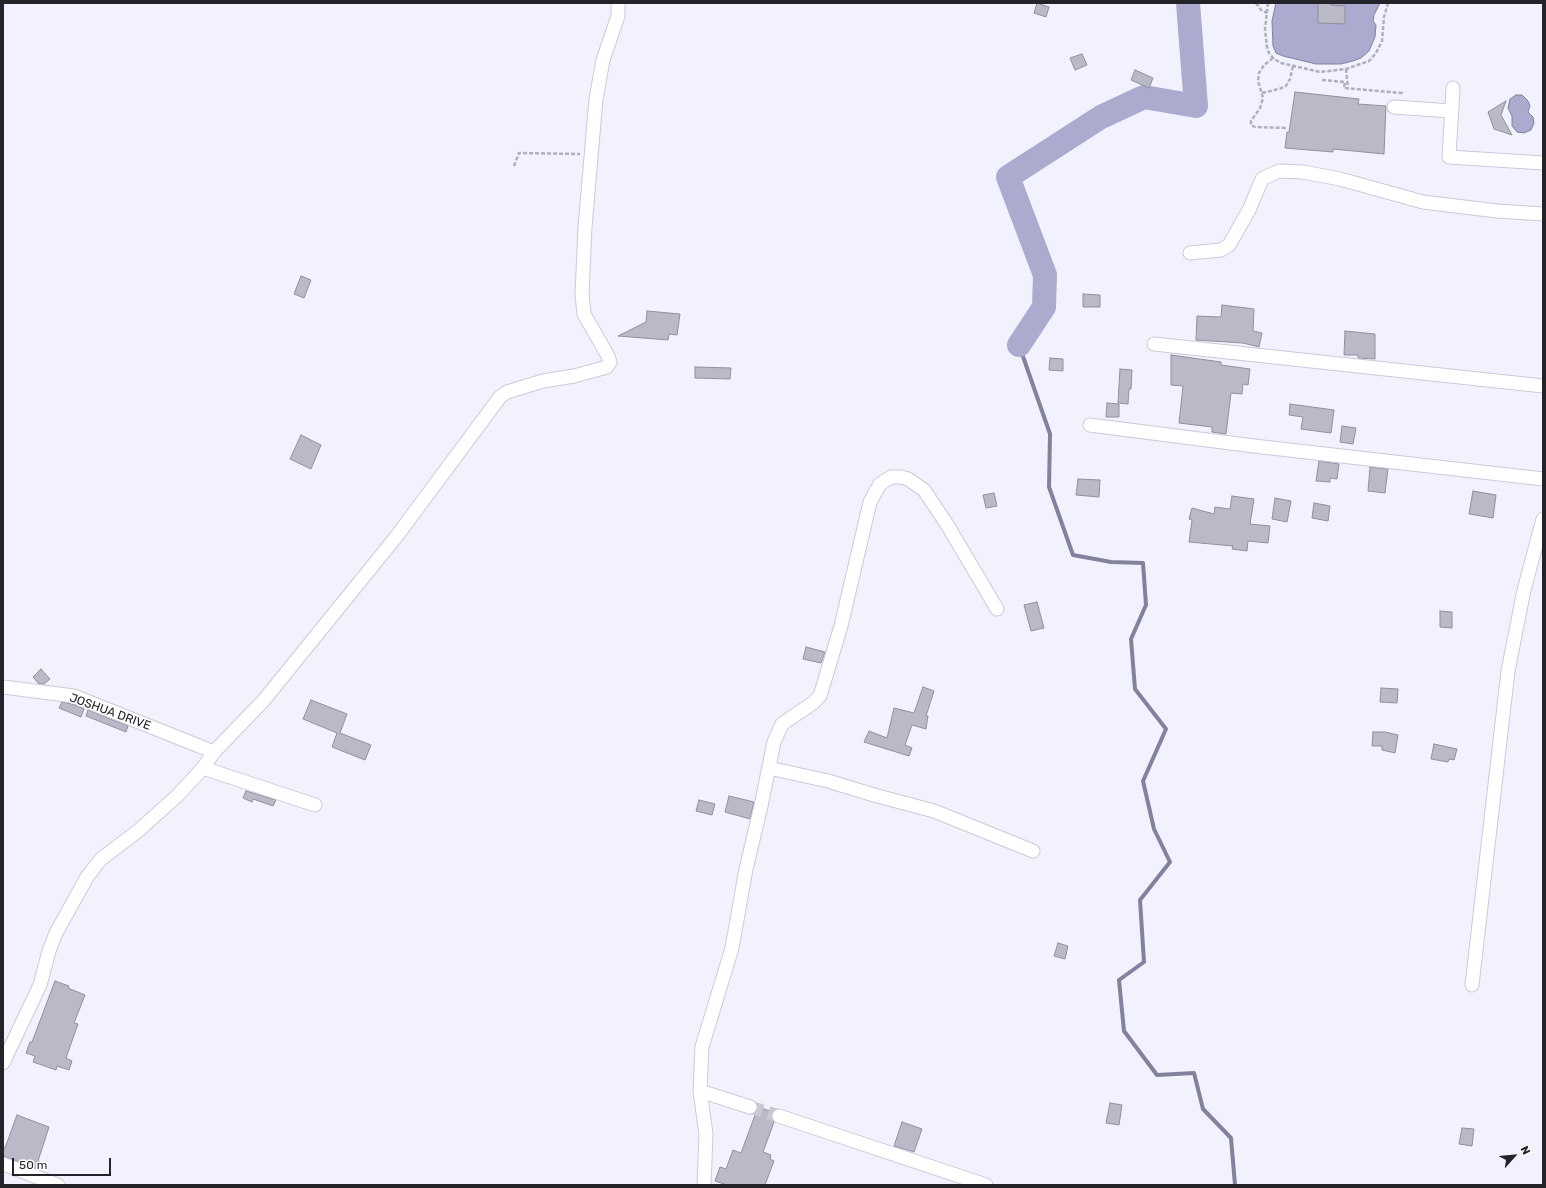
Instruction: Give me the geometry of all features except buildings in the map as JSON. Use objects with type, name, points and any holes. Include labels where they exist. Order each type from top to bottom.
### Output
[{"type":"street","points":[[3,1063],[40,985],[49,951],[56,933],[87,877],[101,859],[138,831],[204,768],[214,752],[264,700],[351,594],[500,398],[507,392],[543,381],[574,376],[607,367],[610,362],[584,314],[582,294],[596,99],[603,60],[618,16],[618,3]]},
{"type":"street","points":[[1453,88],[1449,157],[1543,163]]},
{"type":"street","points":[[1398,107],[1451,111]]},
{"type":"street","points":[[1190,253],[1221,250],[1229,244],[1249,210],[1262,178],[1279,171],[1303,172],[1340,179],[1423,202],[1497,211],[1543,214]]},
{"type":"street","points":[[1154,344],[1543,386]]},
{"type":"street","points":[[1090,425],[1254,446],[1543,478]]},
{"type":"street","points":[[704,1185],[706,1134],[700,1091],[702,1047],[732,948],[746,869],[774,742],[782,724],[814,703],[820,696],[841,626],[870,502],[880,484],[891,477],[902,477],[908,479],[924,490],[948,526],[997,609]]},
{"type":"street","points":[[1472,985],[1508,671],[1524,590],[1543,519]]},
{"type":"street","name":"JOSHUA DRIVE","points":[[3,687],[74,696],[214,752]]},
{"type":"street","points":[[204,768],[315,805]]},
{"type":"street","points":[[769,768],[828,781],[934,811],[1033,850]]},
{"type":"street","points":[[700,1091],[750,1107]]},
{"type":"street","points":[[779,1116],[986,1185]]},
{"type":"street","points":[[3,1164],[58,1185]]},
{"type":"path","points":[[1256,3],[1261,10],[1267,13]]},
{"type":"path","points":[[1268,3],[1265,29],[1267,47],[1273,58],[1281,63],[1320,72],[1346,69],[1369,61],[1376,53],[1382,41],[1384,17],[1388,3]]},
{"type":"path","points":[[1273,58],[1264,65],[1259,73],[1258,81],[1263,98],[1260,108],[1251,121],[1251,125],[1255,127],[1286,128]]},
{"type":"path","points":[[1262,93],[1286,86],[1294,66]]},
{"type":"path","points":[[1346,69],[1348,88]]},
{"type":"path","points":[[1322,80],[1345,82],[1344,88],[1402,93],[1398,107]]},
{"type":"path","points":[[514,166],[519,153],[591,154]]},
{"type":"water","points":[[1276,3],[1380,3],[1374,15],[1373,21],[1376,25],[1375,37],[1369,51],[1361,58],[1341,64],[1316,64],[1283,56],[1276,53],[1273,46],[1272,21]]},
{"type":"water","points":[[1516,95],[1522,95],[1528,101],[1530,106],[1528,112],[1533,117],[1534,123],[1531,130],[1524,133],[1517,132],[1512,126],[1512,116],[1508,108],[1510,99]]},
{"type":"waterway","points":[[1019,345],[1044,307],[1045,275],[1008,177],[1101,117],[1144,97],[1196,106],[1188,3]]},
{"type":"waterway","points":[[1019,345],[1050,434],[1049,487],[1073,555],[1111,562],[1143,563],[1146,605],[1131,639],[1135,689],[1166,729],[1143,781],[1154,829],[1170,862],[1140,900],[1144,962],[1119,980],[1124,1031],[1157,1075],[1194,1073],[1203,1109],[1231,1138],[1235,1185]]},
{"type":"tunnel","points":[[750,1107],[779,1116]]}]
